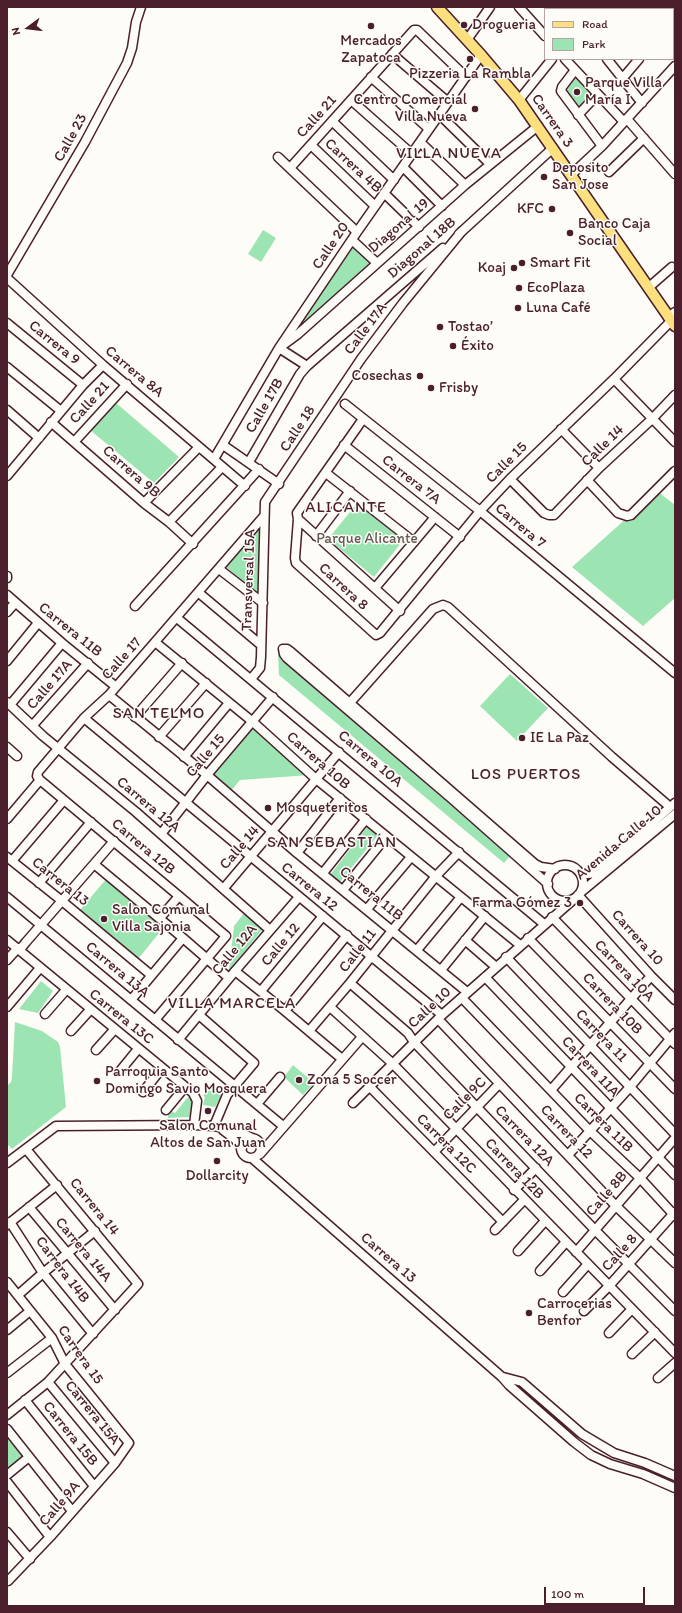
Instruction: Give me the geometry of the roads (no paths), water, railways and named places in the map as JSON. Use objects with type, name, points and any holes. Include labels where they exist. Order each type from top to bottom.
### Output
[{"type":"main road","name":"Carrera 3","points":[[437,7],[481,55],[519,100],[648,288],[672,319]]},
{"type":"street","name":"Calle 23","points":[[7,275],[85,142],[127,63],[132,48],[136,22],[141,7]]},
{"type":"street","points":[[465,38],[483,7]]},
{"type":"street","points":[[465,38],[490,7]]},
{"type":"street","points":[[519,7],[544,35]]},
{"type":"street","name":"Calle 21","points":[[290,168],[414,30],[417,30],[466,76]]},
{"type":"street","points":[[392,54],[448,102]]},
{"type":"street","name":"Calle 20","points":[[214,459],[279,348],[357,232],[481,55]]},
{"type":"street","points":[[519,100],[551,60]]},
{"type":"street","points":[[566,60],[597,95],[644,138],[675,174]]},
{"type":"street","points":[[608,60],[642,103]]},
{"type":"street","points":[[622,79],[638,60]]},
{"type":"street","points":[[571,174],[602,146],[675,66]]},
{"type":"street","points":[[575,70],[561,89],[578,115],[602,146]]},
{"type":"street","points":[[371,77],[429,129]]},
{"type":"street","points":[[578,115],[597,95]]},
{"type":"street","points":[[351,100],[412,154]]},
{"type":"street","points":[[440,115],[490,164]]},
{"type":"street","points":[[332,121],[394,180]]},
{"type":"street","name":"Diagonal 19","points":[[279,348],[298,334],[465,185],[538,126]]},
{"type":"street","points":[[609,172],[644,138]]},
{"type":"street","points":[[420,142],[465,185]]},
{"type":"street","name":"Carrera 4B","points":[[311,145],[375,206]]},
{"type":"street","name":"Diagonal 18B","points":[[307,366],[462,231],[553,148]]},
{"type":"street","points":[[278,157],[357,232]]},
{"type":"street","points":[[403,167],[442,206]]},
{"type":"street","name":"Carrera 4B","points":[[384,193],[419,227]]},
{"type":"street","name":"Calle 17A","points":[[341,389],[361,359],[403,303],[462,231]]},
{"type":"street","points":[[352,240],[378,263]]},
{"type":"street","points":[[648,288],[672,267]]},
{"type":"street","name":"Carrera 8A","points":[[7,278],[103,365],[245,486]]},
{"type":"street","name":"Calle 15","points":[[376,635],[380,634],[400,611],[480,511],[510,479],[614,379],[672,319]]},
{"type":"street","name":"Carrera 9","points":[[7,323],[83,385]]},
{"type":"street","points":[[279,348],[307,366]]},
{"type":"street","points":[[7,476],[83,385],[103,365]]},
{"type":"street","name":"Calle 17B","points":[[249,462],[300,374],[307,366]]},
{"type":"street","points":[[7,367],[61,411]]},
{"type":"street","points":[[614,379],[675,442]]},
{"type":"street","name":"Calle 21","points":[[75,442],[127,384]]},
{"type":"street","name":"Calle 18","points":[[279,484],[341,389]]},
{"type":"street","name":"Calle 14","points":[[510,479],[544,513],[554,515],[598,468],[652,419],[675,394]]},
{"type":"street","name":"Carrera 7","points":[[345,404],[480,511],[675,673]]},
{"type":"street","points":[[7,410],[39,438]]},
{"type":"street","points":[[363,419],[297,513],[298,519],[400,611]]},
{"type":"street","name":"Carrera 9B","points":[[51,422],[193,544]]},
{"type":"street","points":[[561,429],[598,468]]},
{"type":"street","points":[[223,445],[279,484]]},
{"type":"street","name":"Carrera 7A","points":[[344,445],[460,537]]},
{"type":"street","points":[[144,503],[199,447]]},
{"type":"street","points":[[169,522],[222,467]]},
{"type":"street","points":[[135,606],[193,544],[259,469]]},
{"type":"street","points":[[587,480],[618,513],[627,516],[631,515],[675,471]]},
{"type":"street","points":[[326,473],[414,542]]},
{"type":"street","name":"Transversal 15A","points":[[251,679],[260,668],[261,657],[265,502],[279,484]]},
{"type":"street","points":[[316,536],[350,491]]},
{"type":"street","name":"Calle 17","points":[[7,820],[40,780],[37,776],[38,772],[84,718],[109,695],[115,686],[177,618],[264,516]]},
{"type":"street","points":[[375,588],[435,516]]},
{"type":"street","name":"Carrera 8","points":[[298,519],[296,562],[376,635]]},
{"type":"street","points":[[219,569],[263,603]]},
{"type":"street","points":[[199,593],[261,645]]},
{"type":"street","name":"Carrera 11B","points":[[7,595],[38,623],[115,686]]},
{"type":"street","points":[[7,612],[15,603]]},
{"type":"street","points":[[347,706],[433,609],[443,605],[448,607],[612,757],[673,808]]},
{"type":"street","name":"Carrera 10A","points":[[177,618],[544,924]]},
{"type":"street","points":[[7,661],[38,623]]},
{"type":"street","name":"Carrera 10B","points":[[155,642],[253,722],[316,779],[520,945]]},
{"type":"street","points":[[9,704],[62,643]]},
{"type":"street","points":[[347,706],[291,652],[284,649],[284,654],[287,658],[347,706],[508,844],[541,868],[555,869],[565,865],[576,869],[580,873],[583,883],[577,895],[562,900],[556,898],[549,889],[548,884],[548,878],[555,869]]},
{"type":"street","name":"Calle 17A","points":[[33,725],[88,663]]},
{"type":"street","points":[[135,717],[182,663]]},
{"type":"street","points":[[159,737],[206,683]]},
{"type":"street","name":"Carrera 11B","points":[[109,695],[273,831],[297,853],[441,970],[590,1131],[640,1178],[674,1214]]},
{"type":"street","name":"Calle 15","points":[[161,834],[206,775],[273,697]]},
{"type":"street","points":[[184,757],[229,703]]},
{"type":"street","name":"Carrera 12A","points":[[9,704],[58,749],[161,834],[270,930]]},
{"type":"street","name":"Carrera 12","points":[[84,718],[250,857],[347,935],[440,1017],[499,1084],[616,1206],[675,1263]]},
{"type":"street","points":[[7,748],[17,756]]},
{"type":"street","name":"Calle 14","points":[[224,888],[339,752]]},
{"type":"street","name":"Carrera 12B","points":[[40,780],[226,936],[207,958]]},
{"type":"street","points":[[297,853],[340,798]]},
{"type":"street","points":[[10,859],[64,800]]},
{"type":"street","name":"Avenida Calle 10","points":[[580,873],[594,873],[673,808]]},
{"type":"street","name":"Avenida Calle 10","points":[[528,938],[673,808]]},
{"type":"street","points":[[323,873],[366,819]]},
{"type":"street","points":[[39,883],[91,822]]},
{"type":"street","points":[[343,890],[386,837]]},
{"type":"street","points":[[7,960],[17,949],[22,947],[114,841]]},
{"type":"street","points":[[508,844],[548,884]]},
{"type":"street","name":"Calle 11","points":[[309,1031],[350,983],[436,876],[459,852]]},
{"type":"street","points":[[367,909],[411,857]]},
{"type":"street","name":"Carrera 13","points":[[10,859],[152,975]]},
{"type":"street","points":[[94,864],[184,938],[229,978]]},
{"type":"street","name":"Carrera 10","points":[[577,895],[675,1000]]},
{"type":"street","points":[[160,918],[180,896]]},
{"type":"street","name":"Carrera 13A","points":[[7,897],[257,1104],[281,1128]]},
{"type":"street","name":"Calle 12A","points":[[178,1040],[299,897]]},
{"type":"street","points":[[417,950],[461,897]]},
{"type":"street","points":[[552,917],[557,902],[556,898]]},
{"type":"street","name":"Calle 12","points":[[261,991],[323,916]]},
{"type":"street","points":[[441,970],[485,916]]},
{"type":"street","name":"Carrera 10A","points":[[552,917],[631,999],[673,1039]]},
{"type":"street","points":[[285,1011],[347,935]]},
{"type":"street","points":[[131,1000],[184,938]]},
{"type":"street","name":"Carrera 10B","points":[[528,938],[675,1089]]},
{"type":"street","name":"Calle 10","points":[[353,1102],[440,1017],[528,938]]},
{"type":"street","name":"Carrera 13C","points":[[7,940],[196,1097],[197,1101],[194,1125]]},
{"type":"street","points":[[465,940],[496,966]]},
{"type":"street","name":"Carrera 11","points":[[506,957],[675,1134]]},
{"type":"street","points":[[155,1020],[207,958]]},
{"type":"street","points":[[7,1007],[40,968]]},
{"type":"street","points":[[235,971],[342,1059]]},
{"type":"street","points":[[551,1090],[651,976]]},
{"type":"street","name":"Carrera 11A","points":[[485,977],[675,1176]]},
{"type":"street","name":"Carrera 12A","points":[[350,983],[408,1033],[414,1042],[594,1230],[675,1311]]},
{"type":"street","points":[[45,1014],[66,990]]},
{"type":"street","name":"Carrera 12B","points":[[330,1007],[392,1063],[514,1190],[675,1353]]},
{"type":"street","points":[[71,1031],[90,1010]]},
{"type":"street","points":[[199,1016],[254,1063],[234,1086],[220,1108],[216,1126]]},
{"type":"street","points":[[96,1050],[114,1030]]},
{"type":"street","points":[[256,1157],[362,1037]]},
{"type":"street","points":[[568,1155],[630,1087],[649,1062],[673,1039]]},
{"type":"street","points":[[120,1071],[138,1049]]},
{"type":"street","points":[[143,1092],[162,1068]]},
{"type":"street","points":[[257,1104],[280,1077]]},
{"type":"street","name":"Calle 9C","points":[[434,1152],[476,1106],[499,1084]]},
{"type":"street","name":"Carrera 12C","points":[[369,1086],[503,1222]]},
{"type":"street","points":[[166,1110],[185,1087]]},
{"type":"street","points":[[7,1163],[56,1126],[216,1126],[238,1132],[260,1143],[261,1147],[256,1157]]},
{"type":"street","points":[[216,1126],[235,1139],[242,1148],[244,1154],[256,1157]]},
{"type":"street","points":[[242,1148],[245,1141],[267,1137],[281,1128]]},
{"type":"street","name":"Calle 8B","points":[[576,1252],[675,1138]]},
{"type":"street","name":"Carrera 14","points":[[26,1148],[138,1284],[115,1310]]},
{"type":"street","name":"Carrera 13","points":[[256,1157],[574,1442],[592,1455],[610,1464],[643,1474],[675,1488]]},
{"type":"street","points":[[514,1190],[536,1168]]},
{"type":"street","points":[[8,1223],[57,1185]]},
{"type":"street","points":[[495,1230],[524,1200]]},
{"type":"street","name":"Carrera 14A","points":[[29,1207],[115,1310]]},
{"type":"street","name":"Calle 8","points":[[584,1311],[609,1286],[674,1214]]},
{"type":"street","points":[[518,1251],[545,1221]]},
{"type":"street","name":"Carrera 14B","points":[[8,1223],[43,1273],[94,1334]]},
{"type":"street","points":[[18,1295],[43,1273],[96,1232]]},
{"type":"street","points":[[540,1272],[566,1242]]},
{"type":"street","points":[[563,1292],[588,1264]]},
{"type":"street","name":"Carrera 15","points":[[8,1286],[18,1295],[52,1338],[65,1364],[129,1443]]},
{"type":"street","points":[[609,1333],[632,1309]]},
{"type":"street","points":[[7,1415],[48,1382],[115,1310]]},
{"type":"street","points":[[7,1330],[30,1311]]},
{"type":"street","points":[[632,1354],[655,1332]]},
{"type":"street","points":[[7,1373],[52,1338]]},
{"type":"street","points":[[658,1378],[675,1362]]},
{"type":"street","name":"Carrera 13","points":[[502,1377],[522,1382],[582,1434],[614,1453],[645,1463],[675,1476]]},
{"type":"street","name":"Carrera 15A","points":[[48,1382],[115,1463]]},
{"type":"street","name":"Carrera 15B","points":[[25,1400],[94,1486]]},
{"type":"street","points":[[7,1429],[72,1511]]},
{"type":"street","name":"Calle 9A","points":[[8,1581],[50,1537],[115,1463],[129,1443]]},
{"type":"street","points":[[7,1475],[29,1457]]},
{"type":"street","points":[[7,1482],[50,1537]]},
{"type":"street","points":[[7,1532],[30,1559]]},
{"type":"place","name":"Drogueria","points":[[464,25]]},
{"type":"place","name":"Mercados Zapatoca","points":[[371,26]]},
{"type":"place","name":"Pizzeria La Rambla","points":[[470,59]]},
{"type":"place","name":"Parque Villa María I","points":[[577,92]]},
{"type":"place","name":"Centro Comercial Villa Nueva","points":[[475,109]]},
{"type":"place","name":"Deposito San Jose","points":[[544,177]]},
{"type":"place","name":"KFC","points":[[552,209]]},
{"type":"place","name":"Banco Caja Social","points":[[570,233]]},
{"type":"place","name":"Smart Fit","points":[[522,263]]},
{"type":"place","name":"Koaj","points":[[514,268]]},
{"type":"place","name":"EcoPlaza","points":[[519,288]]},
{"type":"place","name":"Luna Café","points":[[518,308]]},
{"type":"place","name":"Tostao’","points":[[440,327]]},
{"type":"place","name":"Éxito","points":[[453,346]]},
{"type":"place","name":"Cosechas","points":[[420,376]]},
{"type":"place","name":"Frisby","points":[[431,388]]},
{"type":"place","name":"IE La Paz","points":[[522,738]]},
{"type":"place","name":"Mosqueteritos","points":[[268,808]]},
{"type":"place","name":"Farma Gómez 3","points":[[580,903]]},
{"type":"place","name":"Salon Comunal Villa Sajonia","points":[[104,919]]},
{"type":"place","name":"Zona 5 Soccer","points":[[299,1080]]},
{"type":"place","name":"Parroquia Santo Domingo Savio Mosquera","points":[[97,1081]]},
{"type":"place","name":"Salon Comunal Altos de San Juan","points":[[208,1111]]},
{"type":"place","name":"Dollarcity","points":[[217,1161]]},
{"type":"place","name":"Carrocerias Benfor","points":[[529,1313]]},
{"type":"district","name":"VILLA NUEVA","points":[[449,154]]},
{"type":"district","name":"ALICANTE","points":[[346,508]]},
{"type":"district","name":"SAN TELMO","points":[[159,714]]},
{"type":"district","name":"LOS PUERTOS","points":[[526,775]]},
{"type":"district","name":"SAN SEBASTIÁN","points":[[332,843]]},
{"type":"district","name":"VILLA MARCELA","points":[[232,1004]]},
{"type":"park label","name":"Parque Alicante","points":[[367,539]]}]
